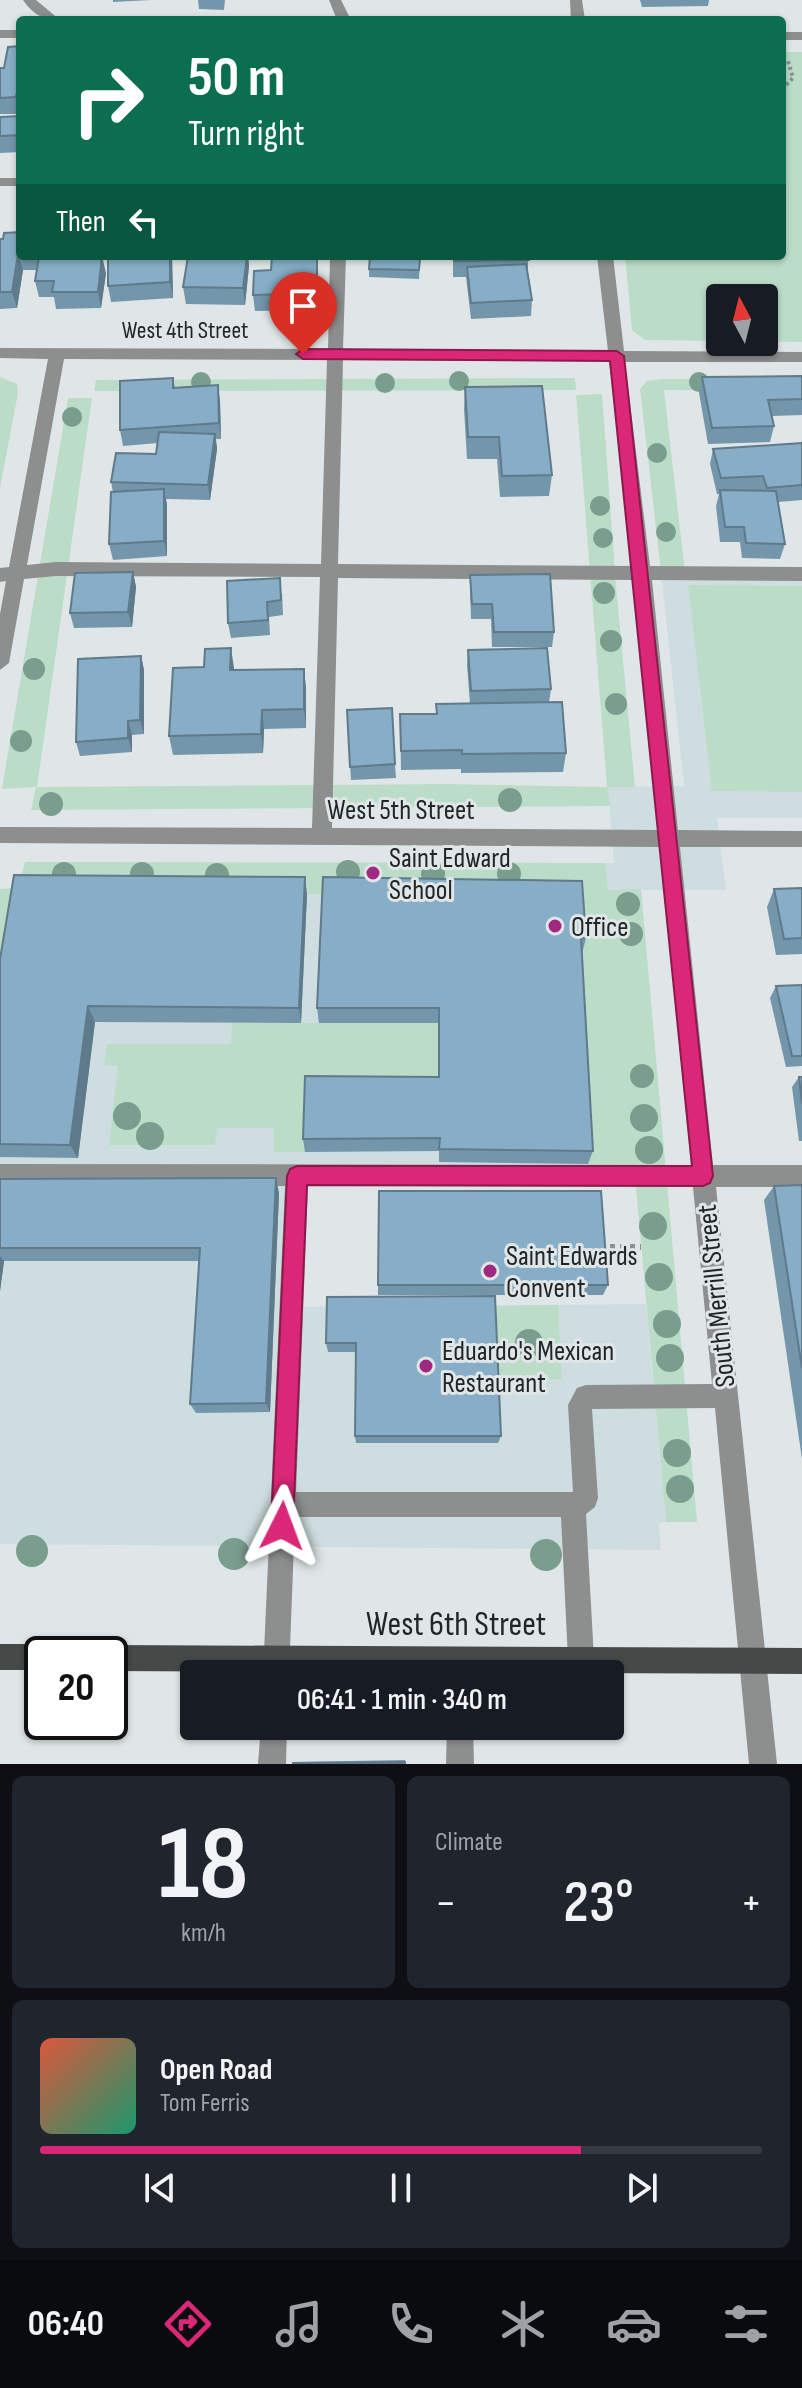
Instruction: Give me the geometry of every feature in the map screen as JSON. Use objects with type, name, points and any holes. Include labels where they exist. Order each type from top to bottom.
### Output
[{"type":"main road","points":[[0,1657],[24,1657]]},
{"type":"main road","name":"West 6th Street","points":[[128,1659],[180,1661]]},
{"type":"main road","name":"West 6th Street","points":[[564,1660],[802,1661]]},
{"type":"street","points":[[29,0],[47,16]]},
{"type":"street","points":[[322,836],[338,260]]},
{"type":"street","name":"South Merrill Street","points":[[605,260],[642,572],[763,1764]]},
{"type":"street","name":"West 4th Street","points":[[0,353],[802,357]]},
{"type":"street","points":[[0,663],[8,574],[57,353]]},
{"type":"street","points":[[8,574],[39,569],[802,574]]},
{"type":"street","name":"West 5th Street","points":[[0,835],[802,839]]},
{"type":"street","points":[[0,1175],[802,1176]]},
{"type":"street","points":[[276,1660],[297,1176]]},
{"type":"street","points":[[283,1505],[580,1504],[586,1498],[580,1405],[586,1397],[725,1396]]},
{"type":"street","points":[[573,1504],[581,1659]]},
{"type":"street","points":[[272,1764],[273,1740]]},
{"type":"street","points":[[460,1740],[460,1764]]},
{"type":"path","points":[[788,60],[793,78]]},
{"type":"path","points":[[786,85],[793,78],[802,78]]},
{"type":"path","points":[[599,1247],[641,1247]]},
{"type":"shaded area","points":[[661,572],[802,574],[802,818],[717,818],[726,890],[641,890],[666,1175],[298,1176],[292,1307],[646,1304],[666,1522],[659,1523],[661,1550],[0,1544],[0,889],[19,888],[25,862],[614,863],[608,787],[684,786]]},
{"type":"green space","points":[[786,52],[802,52],[802,342],[778,342],[778,284],[706,284],[706,341],[645,340],[632,330],[625,260],[786,260]]},
{"type":"green space","points":[[0,377],[17,384],[18,393],[0,488]]},
{"type":"green space","points":[[575,378],[576,390],[94,391],[96,380]]},
{"type":"green space","points":[[802,379],[802,391],[664,390],[685,573],[661,572],[640,389],[647,381]]},
{"type":"green space","points":[[602,394],[635,787],[608,787],[610,806],[31,810],[36,787],[2,789],[68,398],[92,398],[37,787],[448,784],[607,787],[576,395]]},
{"type":"green space","points":[[688,585],[802,586],[802,792],[712,791]]},
{"type":"green space","points":[[25,862],[605,863],[608,890],[641,889],[697,1522],[666,1522],[635,1176],[589,1176],[577,954],[528,897],[307,894],[0,1029],[0,889],[19,888]]},
{"type":"green space","points":[[232,1023],[438,1023],[439,1091],[308,1090],[305,1152],[274,1152],[274,1128],[217,1128],[215,1145],[109,1145],[118,1066],[104,1065],[107,1044],[231,1044]]},
{"type":"green space","points":[[558,1305],[562,1379],[496,1380],[493,1306]]},
{"type":"building","points":[[16,46],[16,97],[0,98],[0,68],[4,68],[8,47]]},
{"type":"building","points":[[16,116],[16,135],[0,136],[0,117]]},
{"type":"building","points":[[16,232],[17,260],[12,292],[0,292],[0,239],[3,239],[4,233]]},
{"type":"building","points":[[38,260],[102,260],[98,292],[52,292],[54,281],[35,281]]},
{"type":"building","points":[[108,260],[170,260],[170,282],[108,286]]},
{"type":"building","points":[[187,260],[246,260],[243,288],[183,287]]},
{"type":"building","points":[[272,260],[317,260],[317,293],[253,295],[254,271],[271,270]]},
{"type":"building","points":[[370,260],[420,260],[419,270],[369,269]]},
{"type":"building","points":[[526,264],[532,300],[471,303],[467,267]]},
{"type":"building","points":[[802,376],[802,399],[768,400],[774,426],[712,428],[702,377]]},
{"type":"building","points":[[173,378],[173,388],[218,385],[219,423],[120,430],[120,381]]},
{"type":"building","points":[[542,386],[552,475],[502,476],[499,437],[468,437],[465,387]]},
{"type":"building","points":[[159,432],[215,434],[208,485],[111,482],[116,453],[156,454]]},
{"type":"building","points":[[802,443],[802,485],[767,488],[763,476],[721,478],[713,449]]},
{"type":"building","points":[[164,489],[164,541],[109,544],[111,492]]},
{"type":"building","points":[[720,490],[776,491],[785,544],[746,543],[744,527],[725,527]]},
{"type":"building","points":[[133,572],[128,612],[70,613],[75,573]]},
{"type":"building","points":[[550,574],[554,632],[494,632],[492,604],[472,604],[470,575]]},
{"type":"building","points":[[280,578],[281,600],[267,602],[268,620],[228,623],[227,581]]},
{"type":"building","points":[[231,648],[230,670],[304,669],[304,709],[262,710],[261,734],[169,736],[173,668],[204,667],[205,649]]},
{"type":"building","points":[[547,648],[551,689],[471,691],[468,650]]},
{"type":"building","points":[[141,656],[140,720],[128,721],[128,738],[76,742],[78,659]]},
{"type":"building","points":[[562,702],[566,753],[401,751],[400,714],[437,714],[436,704]]},
{"type":"building","points":[[392,708],[395,764],[350,767],[347,710]]},
{"type":"building","points":[[14,875],[305,877],[299,1008],[88,1006],[70,1145],[0,1144],[0,959]]},
{"type":"building","points":[[323,877],[582,881],[586,938],[581,938],[593,1151],[439,1149],[440,1138],[303,1139],[305,1076],[439,1077],[439,1008],[317,1008]]},
{"type":"building","points":[[802,888],[802,938],[784,939],[774,889]]},
{"type":"building","points":[[802,985],[802,1056],[792,1056],[776,986]]},
{"type":"building","points":[[799,1077],[802,1077],[802,1104]]},
{"type":"building","points":[[276,1178],[266,1403],[190,1404],[200,1248],[0,1248],[0,1179]]},
{"type":"building","points":[[802,1185],[802,1368],[774,1186]]},
{"type":"building","name":"Saint Edwards Convent","points":[[379,1191],[601,1191],[608,1285],[378,1285]]},
{"type":"building","name":"Eduardo's Mexican Restaurant","points":[[495,1296],[501,1436],[355,1436],[356,1343],[326,1343],[327,1297]]},
{"type":"building","points":[[293,1763],[405,1764],[293,1764]]},
{"type":"place","name":"Saint Edward School","points":[[373,873]]},
{"type":"place","name":"Office","points":[[555,926]]},
{"type":"place","name":"Saint Edwards Convent","points":[[490,1271]]},
{"type":"place","name":"Eduardo's Mexican Restaurant","points":[[426,1366]]},
{"type":"route","points":[[282,1526],[297,1176],[703,1176],[617,356],[303,354]]}]
